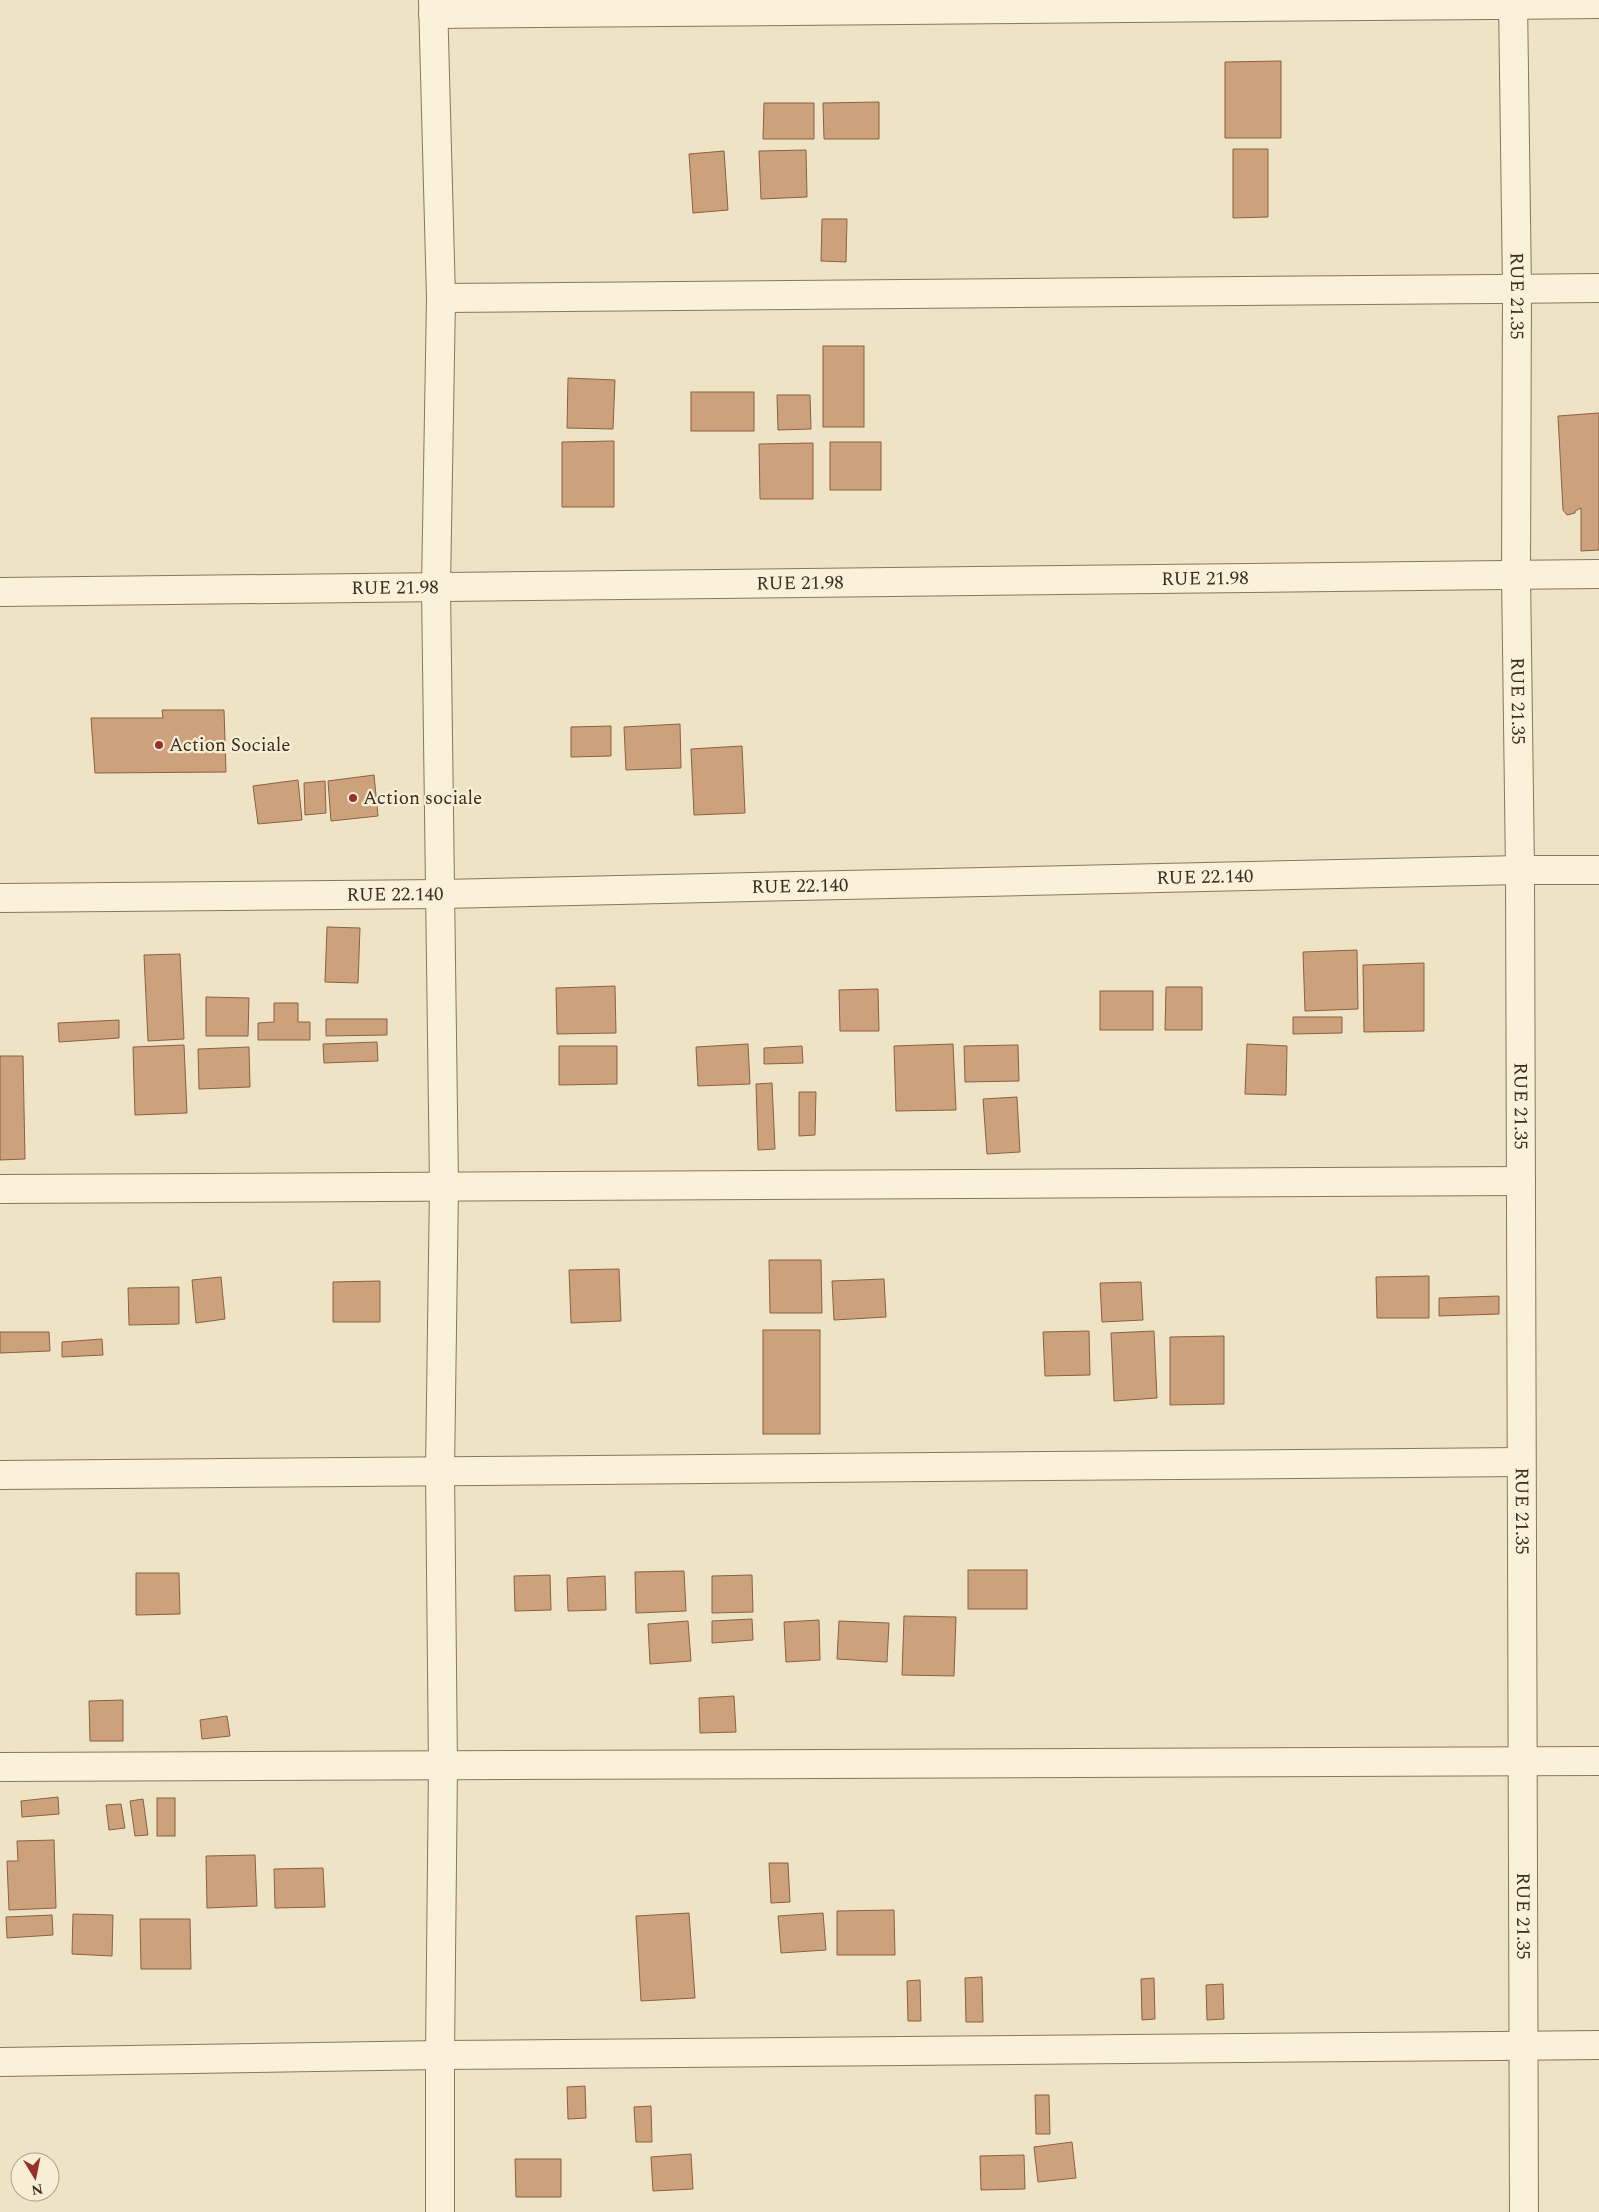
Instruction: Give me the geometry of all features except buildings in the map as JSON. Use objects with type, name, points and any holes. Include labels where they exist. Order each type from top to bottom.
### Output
[{"type":"street","points":[[440,2212],[443,1766],[440,1471],[444,1186],[436,588],[441,298],[433,7],[1513,2],[1599,4]]},
{"type":"street","name":"RUE 21.35","points":[[1513,2],[1517,289],[1516,574],[1520,870],[1524,2212]]},
{"type":"street","points":[[441,298],[1599,288]]},
{"type":"street","name":"RUE 21.98","points":[[0,592],[1599,574]]},
{"type":"street","name":"RUE 22.140","points":[[0,898],[441,894],[1520,870],[1599,870]]},
{"type":"street","points":[[0,1189],[1521,1181]]},
{"type":"street","points":[[0,1474],[1521,1462]]},
{"type":"street","points":[[0,1767],[1599,1761]]},
{"type":"street","points":[[0,2062],[1599,2045]]},
{"type":"place","name":"Action Sociale","points":[[159,745]]},
{"type":"place","name":"Action sociale","points":[[353,798]]}]
